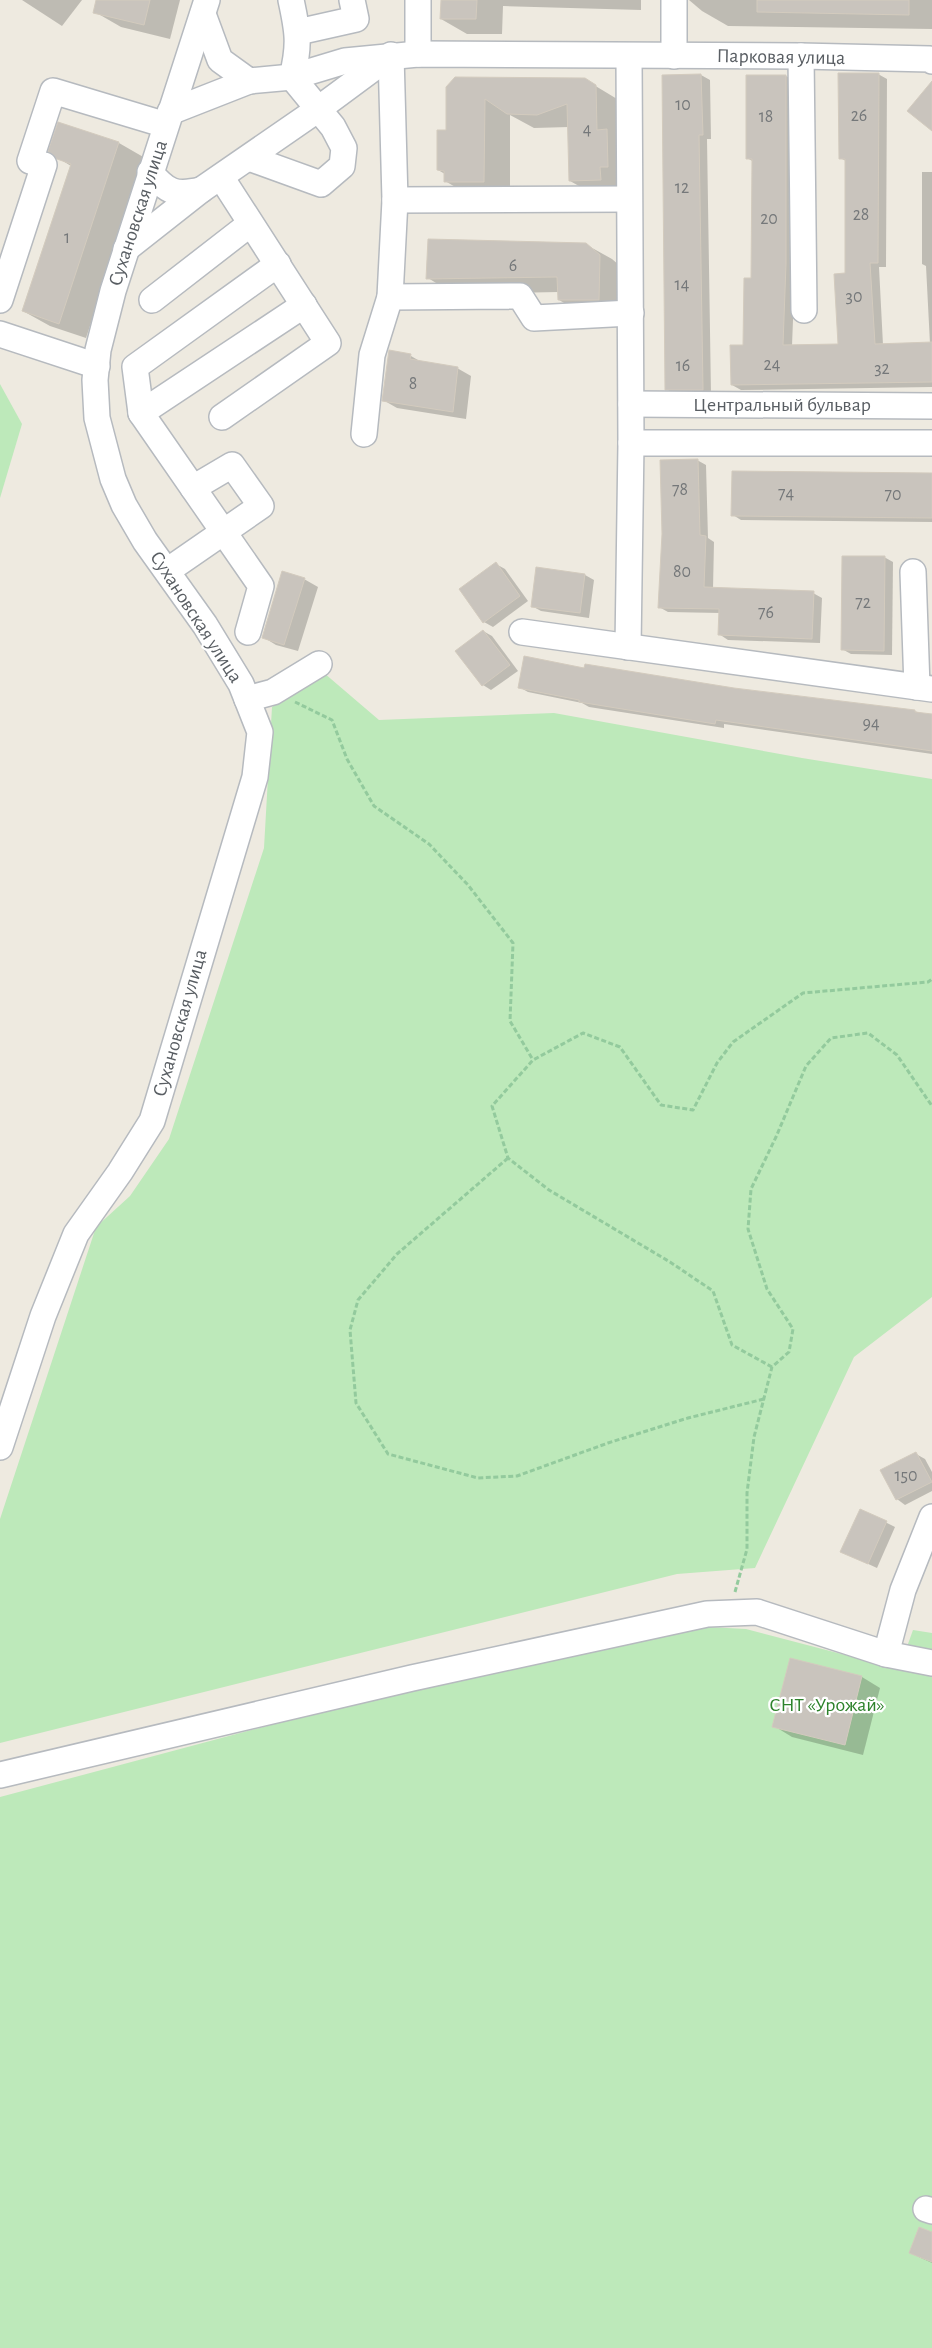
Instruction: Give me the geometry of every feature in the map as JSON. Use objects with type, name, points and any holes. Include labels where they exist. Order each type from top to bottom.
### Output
[{"type":"street","points":[[249,158],[321,184],[342,166],[344,148],[333,127],[317,110],[292,77],[299,51],[298,32],[291,0]]},
{"type":"street","points":[[298,32],[356,19],[352,0]]},
{"type":"street","points":[[418,0],[418,54]]},
{"type":"street","points":[[674,0],[674,56]]},
{"type":"street","points":[[205,7],[220,60],[249,81]]},
{"type":"street","name":"Сухановская улица","points":[[0,1447],[43,1316],[76,1234],[120,1172],[152,1121],[255,777],[260,732],[247,699],[225,656],[124,505],[113,479],[97,418],[96,366],[98,350],[113,291],[205,7]]},
{"type":"street","points":[[126,249],[211,184],[317,110],[391,55]]},
{"type":"street","points":[[364,434],[372,356],[390,297],[395,200],[391,55]]},
{"type":"street","name":"Парковая улица","points":[[168,119],[249,81],[292,77],[345,60],[391,55],[801,56],[931,59]]},
{"type":"street","points":[[801,56],[804,310]]},
{"type":"street","points":[[628,647],[631,443],[629,57]]},
{"type":"street","points":[[0,300],[44,165],[30,161],[53,91],[168,119]]},
{"type":"street","points":[[150,172],[164,188],[182,195],[211,184]]},
{"type":"street","points":[[211,184],[250,224],[328,343],[222,417]]},
{"type":"street","points":[[395,200],[629,199]]},
{"type":"street","points":[[152,300],[250,224]]},
{"type":"street","points":[[248,632],[261,586],[140,413],[135,367],[278,264]]},
{"type":"street","points":[[390,297],[520,296],[534,318],[631,312]]},
{"type":"street","points":[[140,413],[304,305]]},
{"type":"street","points":[[0,334],[96,366]]},
{"type":"street","name":"Центральный бульвар","points":[[631,404],[932,406]]},
{"type":"street","name":"Центральный бульвар","points":[[631,443],[932,443]]},
{"type":"street","points":[[167,571],[260,506],[232,465],[193,488]]},
{"type":"street","points":[[522,632],[924,688],[913,572]]},
{"type":"street","points":[[247,699],[273,692],[319,664]]},
{"type":"street","points":[[886,1654],[903,1590],[928,1522],[932,1517]]},
{"type":"street","points":[[0,1775],[412,1678],[707,1614],[757,1612],[886,1654],[932,1663]]},
{"type":"path","points":[[273,692],[332,720],[348,759],[374,806],[428,844],[468,885],[513,943],[510,1021],[533,1060]]},
{"type":"path","points":[[772,1367],[732,1345],[713,1291],[549,1190],[508,1158],[492,1106],[533,1060],[583,1033],[620,1047],[661,1105],[693,1110],[717,1063],[733,1042],[803,993],[928,982],[932,979]]},
{"type":"path","points":[[729,1612],[747,1549],[747,1493],[754,1437],[772,1367],[789,1352],[793,1329],[767,1289],[748,1229],[751,1188],[776,1137],[806,1066],[831,1038],[868,1033],[897,1055],[932,1106]]},
{"type":"path","points":[[508,1158],[397,1254],[358,1300],[350,1330],[356,1403],[388,1454],[478,1478],[517,1476],[608,1443],[688,1418],[764,1399]]},
{"type":"green space","points":[[0,384],[22,424],[0,498]]},
{"type":"green space","points":[[324,673],[379,720],[554,713],[802,758],[932,779],[932,1297],[854,1357],[755,1568],[677,1574],[0,1743],[0,1519],[96,1227],[130,1196],[169,1139],[264,848],[272,707]]},
{"type":"green space","name":"СНТ «Урожай»","points":[[708,1627],[746,1629],[899,1669],[913,1630],[932,1633],[932,2348],[0,2348],[0,1797],[605,1636]]},
{"type":"building","points":[[96,0],[150,0],[144,25],[93,13]]},
{"type":"building","points":[[441,0],[477,0],[476,19],[440,19]]},
{"type":"building","points":[[757,0],[909,0],[909,15],[757,12]]},
{"type":"building","points":[[838,73],[879,73],[878,263],[870,263],[875,344],[932,342],[932,382],[731,385],[730,345],[743,345],[744,278],[751,278],[752,159],[746,159],[746,75],[786,75],[786,264],[783,345],[838,344],[834,274],[845,273],[845,159],[839,159]]},
{"type":"building","points":[[701,74],[703,135],[699,135],[703,390],[665,390],[662,75]]},
{"type":"building","points":[[455,77],[585,78],[596,85],[597,130],[607,129],[608,167],[600,167],[601,180],[569,181],[567,104],[537,115],[507,114],[485,99],[484,182],[444,182],[444,171],[437,170],[437,130],[446,130],[446,87]]},
{"type":"building","points":[[932,81],[932,131],[907,111]]},
{"type":"building","points":[[58,122],[119,142],[59,324],[22,311],[71,164],[57,159],[48,151]]},
{"type":"building","points":[[428,239],[586,243],[600,255],[599,300],[558,300],[557,277],[426,279]]},
{"type":"building","points":[[389,350],[411,354],[410,359],[458,367],[453,412],[382,401]]},
{"type":"building","points":[[698,459],[700,535],[706,536],[704,587],[814,591],[812,639],[718,635],[719,609],[658,608],[662,534],[660,460]]},
{"type":"building","points":[[732,471],[932,473],[932,518],[731,516]]},
{"type":"building","points":[[842,556],[885,556],[884,651],[841,650]]},
{"type":"building","points":[[496,562],[520,596],[483,623],[459,589]]},
{"type":"building","points":[[536,567],[585,574],[580,613],[531,607]]},
{"type":"building","points":[[282,571],[305,578],[284,645],[262,638]]},
{"type":"building","points":[[483,630],[510,665],[482,686],[455,651]]},
{"type":"building","points":[[524,656],[584,668],[585,664],[734,688],[915,710],[915,712],[932,714],[932,751],[716,720],[715,724],[579,702],[579,700],[518,688]]},
{"type":"building","points":[[916,1452],[932,1482],[896,1500],[880,1470]]},
{"type":"building","points":[[860,1509],[887,1521],[868,1564],[840,1552]]},
{"type":"building","points":[[790,1658],[862,1676],[845,1745],[772,1727]]},
{"type":"building","points":[[919,2227],[932,2232],[932,2262],[909,2253]]}]
